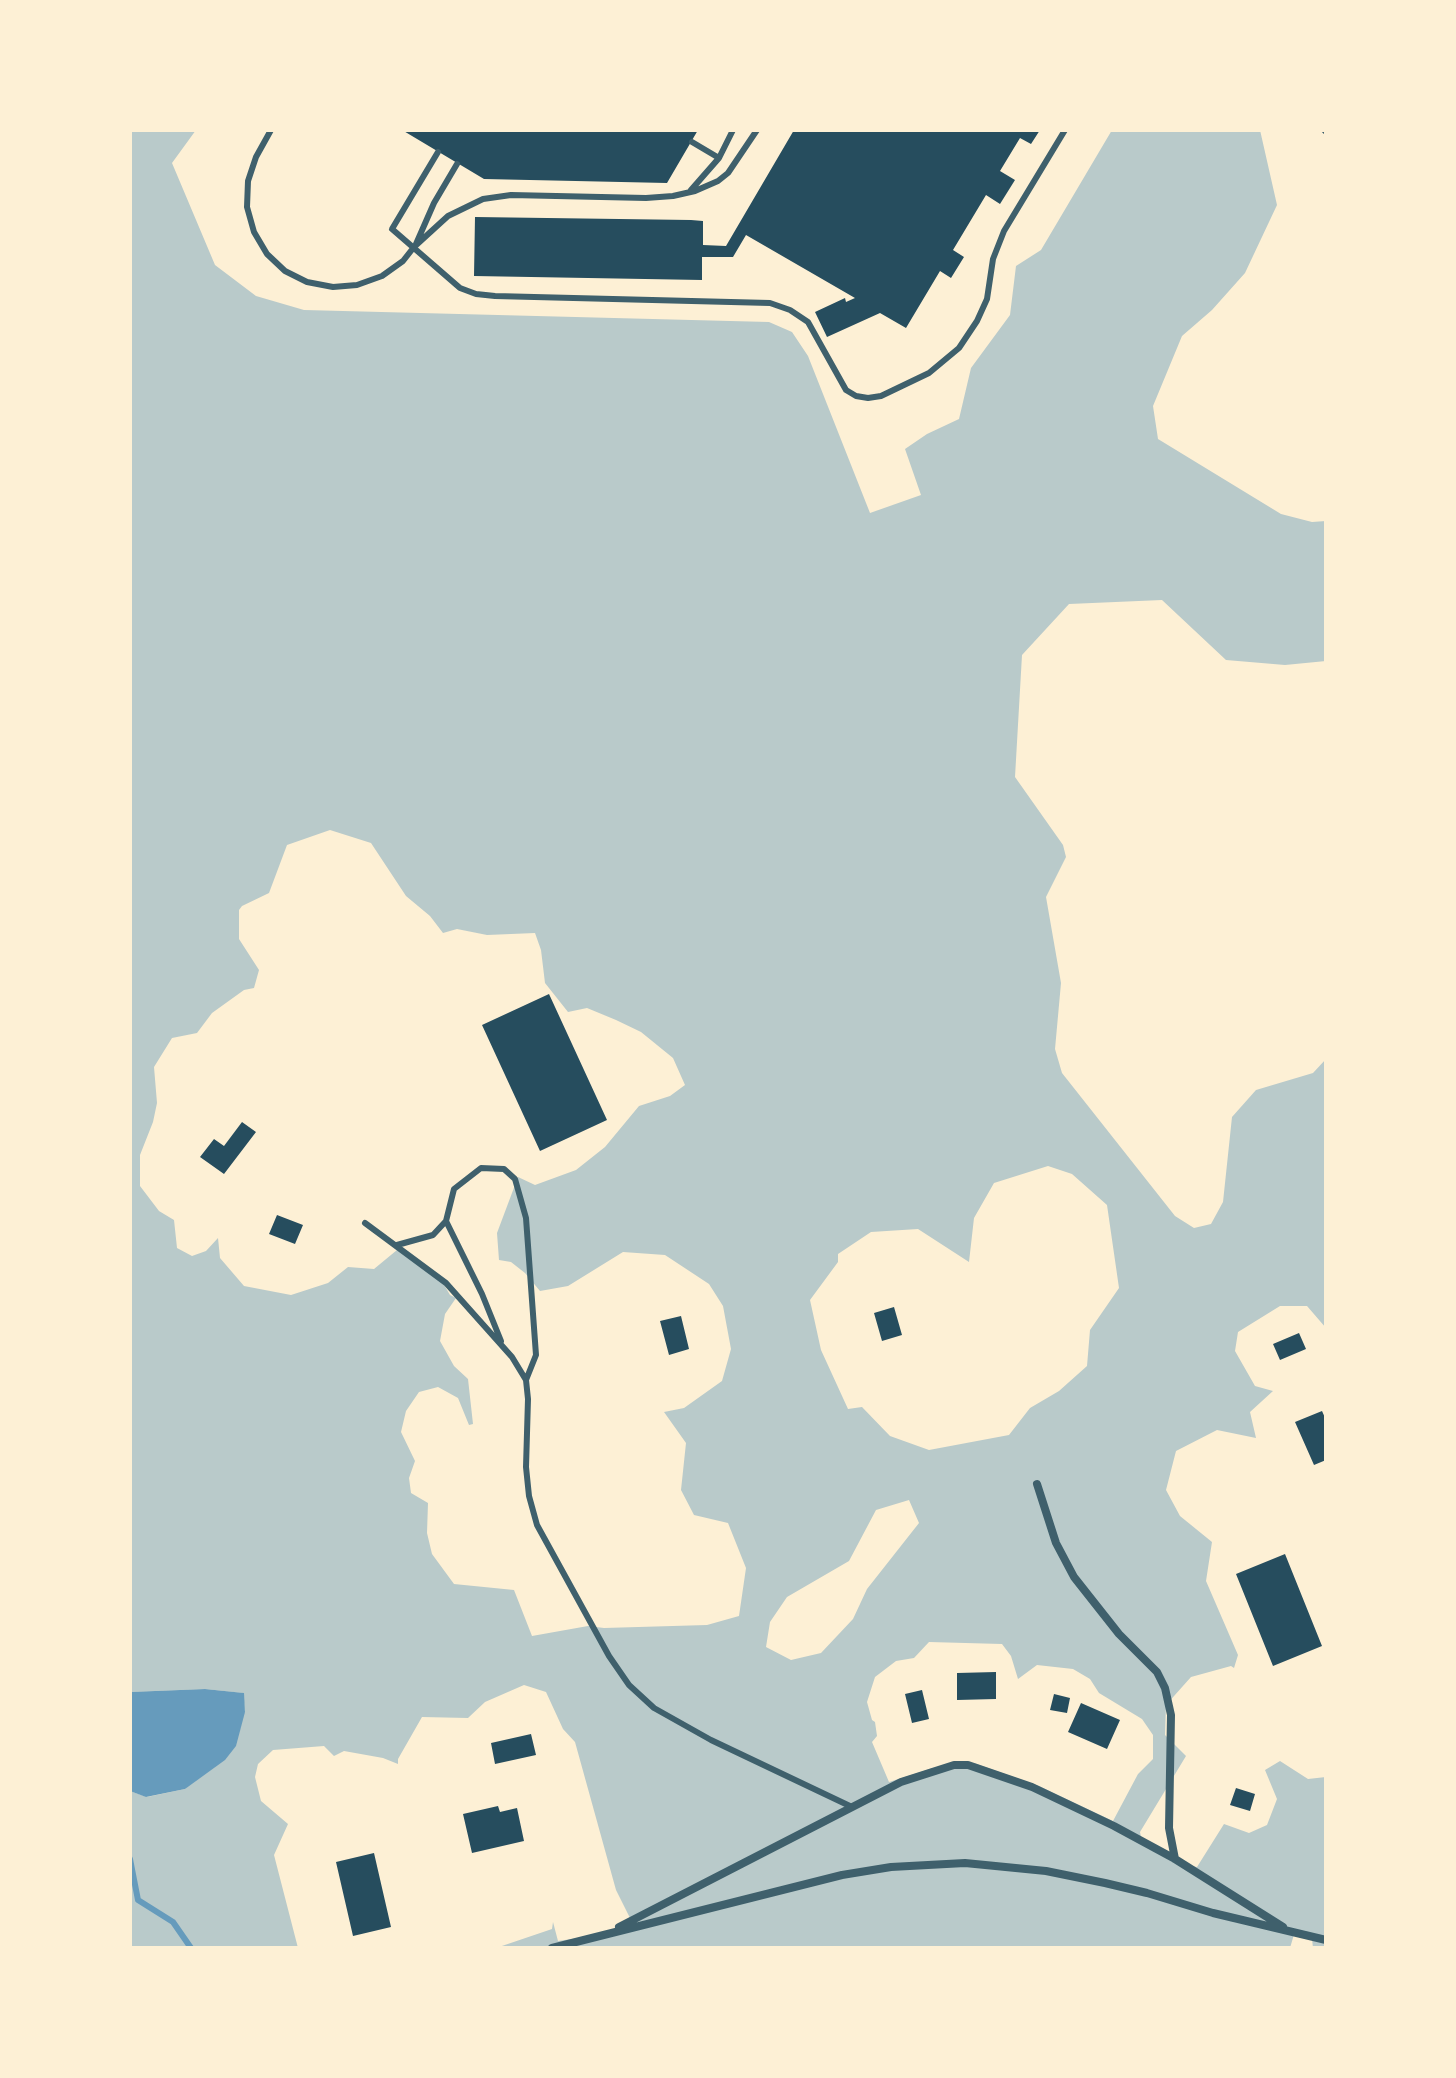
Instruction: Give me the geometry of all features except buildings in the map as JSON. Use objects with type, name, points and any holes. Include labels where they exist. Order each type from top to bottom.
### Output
[{"type":"street","points":[[1037,1484],[1056,1543],[1074,1577],[1119,1634],[1157,1672],[1165,1688],[1171,1715],[1169,1828],[1175,1859]]},
{"type":"street","points":[[608,1933],[852,1807],[914,1777],[954,1765],[968,1765],[1006,1776],[1059,1799],[1175,1859],[1290,1931]]},
{"type":"street","points":[[552,1948],[842,1875],[891,1867],[965,1863],[1046,1871],[1105,1883],[1326,1940]]},
{"type":"lane","points":[[271,130],[251,169],[246,194],[250,220],[260,243],[285,271],[295,278],[333,287],[357,285],[393,269],[457,210],[492,197],[646,198],[684,194],[707,187],[728,173],[757,130]]},
{"type":"lane","points":[[684,194],[703,179],[719,158],[733,130]]},
{"type":"lane","points":[[438,152],[392,229],[454,283],[476,294],[760,302],[780,306],[808,322],[846,390],[856,396],[881,396],[940,366],[968,335],[987,299],[993,259],[1004,231],[1065,130]]},
{"type":"lane","points":[[692,142],[719,158]]},
{"type":"lane","points":[[414,247],[434,203],[457,164]]},
{"type":"lane","points":[[397,1245],[433,1235],[446,1221],[454,1189],[481,1168],[504,1169],[515,1179],[526,1218],[536,1355],[526,1380]]},
{"type":"lane","points":[[446,1221],[504,1347]]},
{"type":"lane","points":[[365,1223],[446,1283],[504,1347],[526,1380],[526,1467],[529,1496],[537,1525],[624,1678],[654,1708],[711,1740],[852,1807]]},
{"type":"shaded area","points":[[130,130],[196,130],[172,163],[215,265],[256,296],[304,310],[769,322],[792,332],[808,356],[870,513],[921,495],[905,449],[927,434],[959,419],[971,368],[1010,315],[1016,266],[1041,250],[1112,130],[1260,130],[1277,205],[1245,273],[1212,310],[1182,336],[1153,406],[1158,439],[1281,514],[1312,522],[1326,521],[1326,661],[1285,665],[1226,660],[1162,600],[1069,604],[1022,655],[1015,777],[1063,845],[1066,857],[1046,897],[1061,983],[1055,1049],[1062,1073],[1175,1216],[1194,1228],[1211,1224],[1223,1202],[1232,1117],[1256,1090],[1313,1073],[1326,1059],[1326,1328],[1307,1306],[1280,1306],[1238,1332],[1235,1351],[1255,1386],[1273,1391],[1250,1412],[1256,1438],[1217,1430],[1176,1451],[1166,1490],[1180,1516],[1212,1542],[1206,1581],[1238,1655],[1234,1668],[1231,1666],[1191,1677],[1166,1705],[1165,1735],[1186,1756],[1140,1832],[1141,1837],[1190,1866],[1197,1867],[1224,1824],[1249,1833],[1267,1825],[1277,1799],[1265,1770],[1280,1761],[1308,1779],[1326,1777],[1326,1948],[1313,1948],[1312,1939],[1295,1931],[1290,1948],[496,1948],[552,1929],[553,1922],[558,1941],[592,1936],[624,1926],[631,1920],[616,1890],[575,1742],[563,1729],[546,1692],[524,1685],[485,1702],[468,1718],[422,1717],[398,1764],[344,1751],[334,1756],[324,1746],[273,1750],[258,1764],[255,1777],[261,1801],[288,1824],[274,1855],[298,1948],[130,1948],[130,1791],[147,1797],[185,1789],[245,1712],[243,1693],[205,1689],[130,1692]],"holes":[[[330,830],[371,843],[406,896],[430,916],[443,933],[457,929],[487,935],[535,933],[541,950],[545,983],[568,1012],[587,1008],[616,1020],[641,1032],[673,1058],[685,1085],[670,1096],[639,1106],[605,1147],[576,1170],[535,1185],[518,1177],[497,1233],[499,1260],[511,1262],[540,1291],[568,1286],[623,1252],[665,1255],[709,1284],[723,1306],[731,1349],[722,1381],[684,1408],[664,1412],[686,1443],[681,1490],[694,1515],[728,1523],[746,1568],[739,1616],[707,1625],[588,1626],[532,1636],[514,1590],[454,1584],[432,1554],[427,1533],[428,1503],[411,1493],[409,1478],[415,1461],[401,1432],[406,1411],[419,1392],[438,1387],[458,1398],[469,1425],[473,1424],[468,1379],[454,1366],[440,1341],[445,1314],[456,1298],[450,1295],[440,1278],[397,1250],[374,1269],[348,1267],[328,1283],[291,1295],[244,1286],[220,1258],[218,1238],[206,1251],[192,1256],[177,1248],[174,1220],[159,1211],[140,1186],[140,1155],[157,1103],[154,1067],[172,1038],[197,1033],[212,1013],[244,990],[254,988],[259,970],[239,939],[239,910],[269,893],[287,845]],[[1048,1166],[1072,1174],[1107,1205],[1119,1288],[1090,1330],[1087,1366],[1059,1391],[1030,1408],[1009,1435],[929,1450],[890,1436],[862,1407],[848,1409],[821,1350],[810,1300],[838,1262],[838,1254],[871,1232],[918,1229],[969,1262],[974,1218],[994,1183]],[[909,1500],[919,1523],[867,1589],[853,1619],[821,1653],[791,1660],[766,1647],[770,1622],[787,1597],[849,1561],[876,1510]],[[929,1642],[1002,1644],[1011,1656],[1018,1679],[1037,1665],[1073,1669],[1090,1679],[1099,1693],[1142,1719],[1153,1735],[1153,1759],[1138,1774],[1113,1821],[1039,1786],[974,1763],[933,1768],[889,1782],[872,1742],[877,1736],[867,1702],[875,1677],[896,1661],[914,1658]]]},
{"type":"water","points":[[205,1689],[244,1693],[245,1712],[236,1746],[225,1760],[185,1789],[146,1797],[130,1791],[130,1692]]},
{"type":"waterway","points":[[130,1859],[138,1900],[173,1922],[191,1948]]}]
